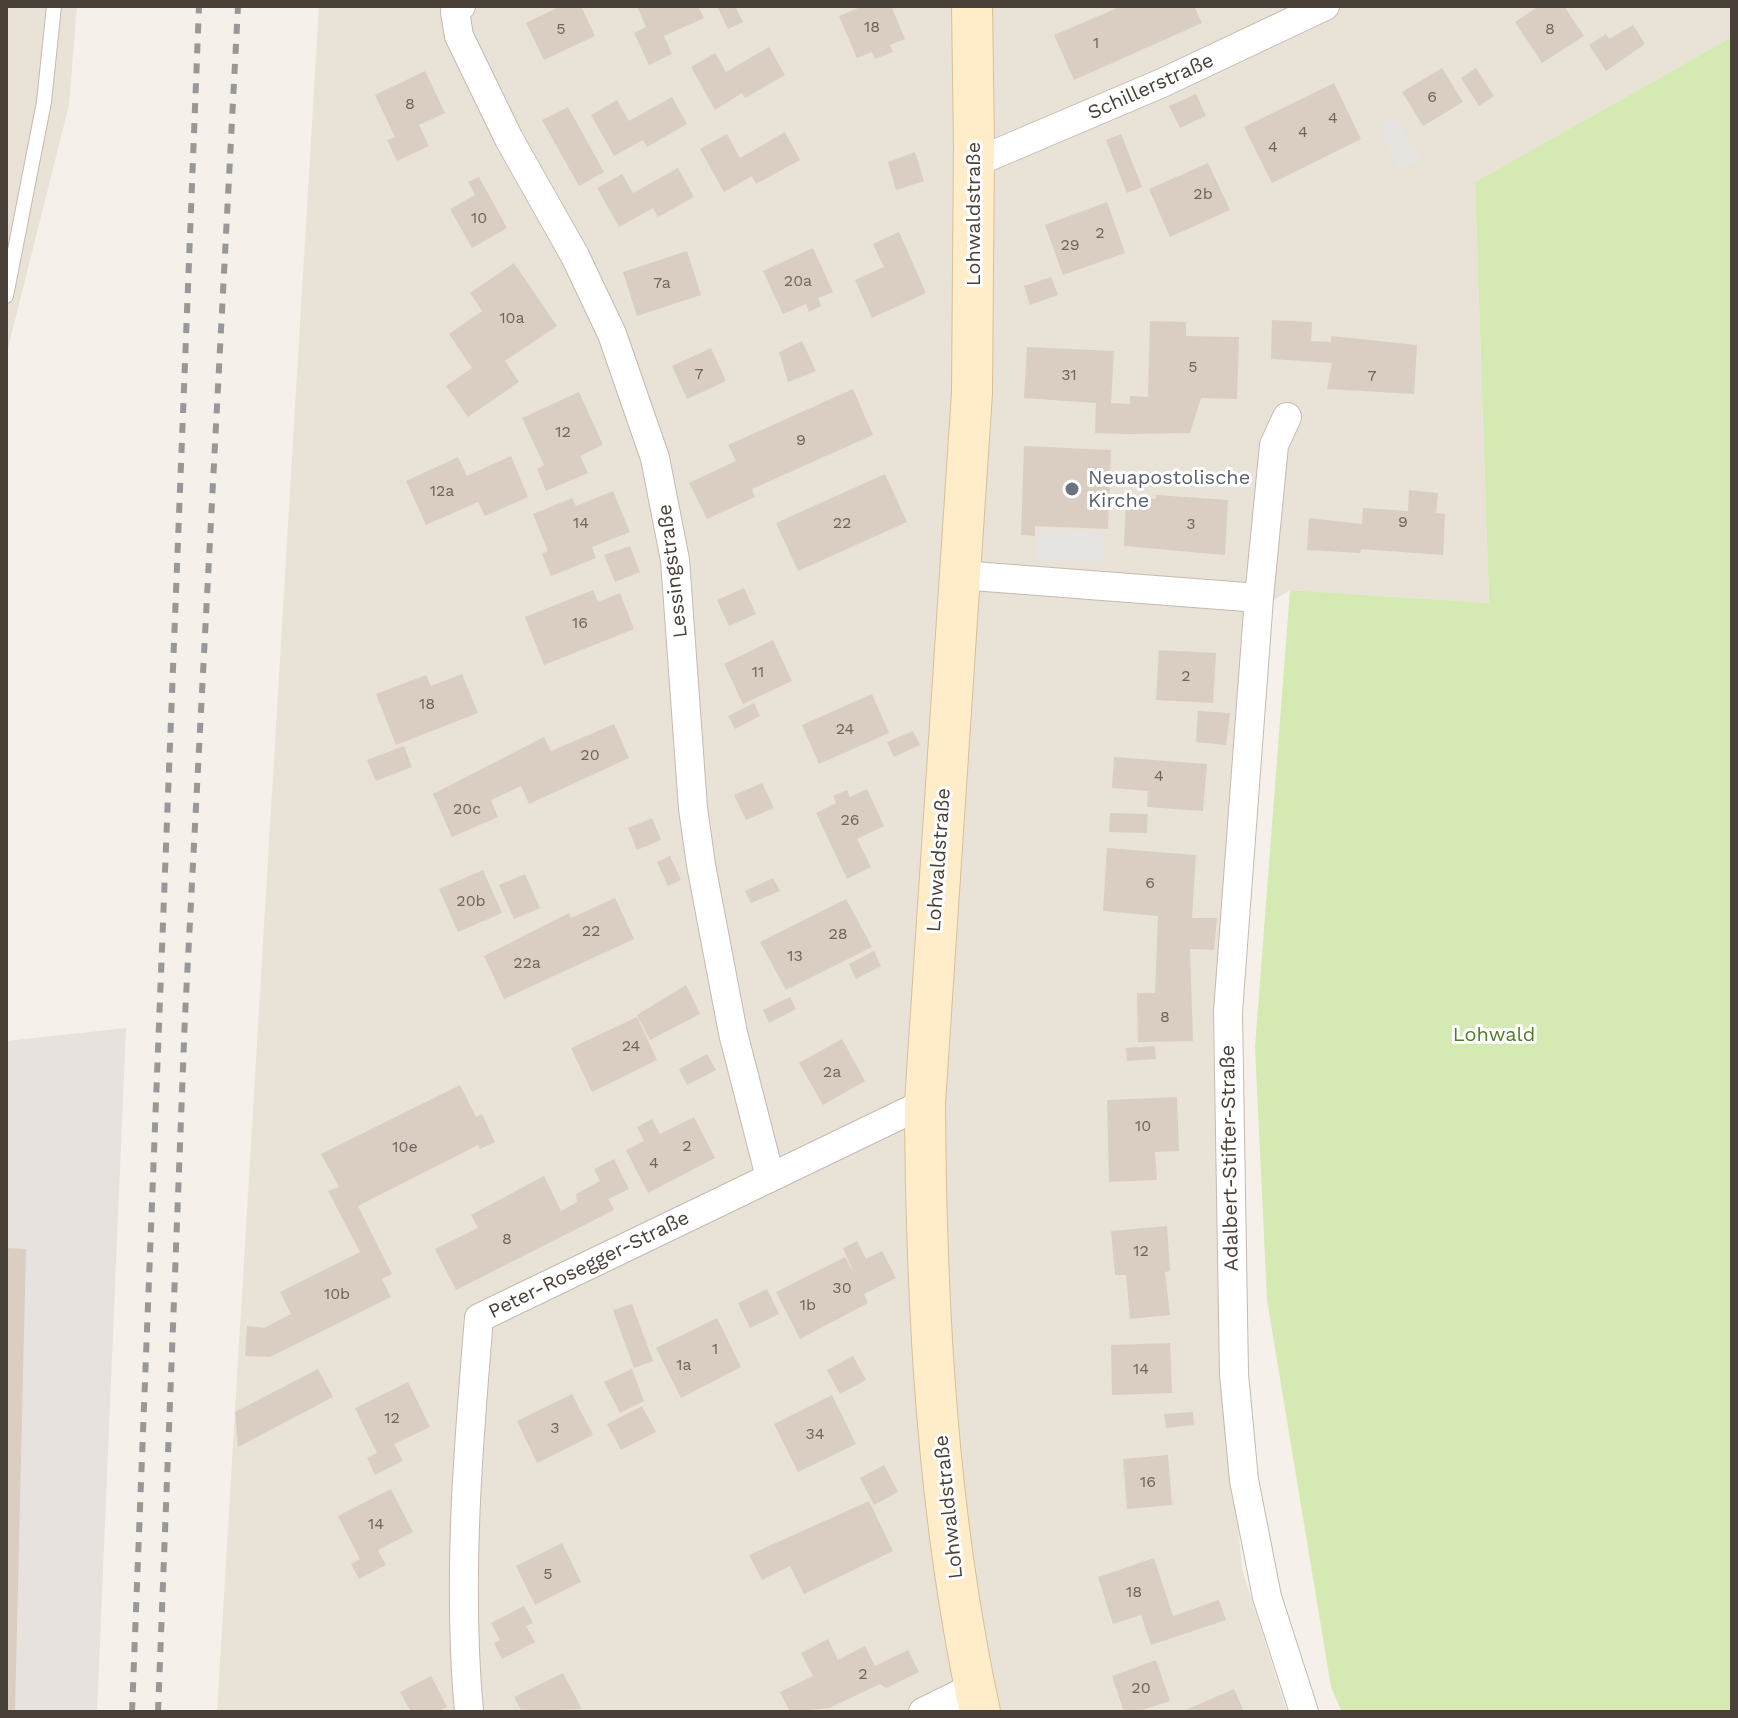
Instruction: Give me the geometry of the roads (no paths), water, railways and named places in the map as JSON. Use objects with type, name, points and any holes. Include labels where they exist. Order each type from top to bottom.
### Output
[{"type":"street","name":"Lessingstraße","points":[[461,6],[455,12],[459,36],[602,313],[655,458],[675,560],[693,808],[701,865],[733,1033],[770,1177]]},
{"type":"street","name":"Lohwaldstraße","points":[[972,6],[972,393],[925,1103],[925,1203],[950,1537],[977,1699]]},
{"type":"street","name":"Schillerstraße","points":[[974,163],[1162,83],[1325,6]]},
{"type":"street","name":"Adalbert-Stifter-Straße","points":[[1287,417],[1274,445],[1259,598],[1228,1012],[1234,1374],[1244,1480],[1267,1597],[1304,1712]]},
{"type":"street","points":[[960,575],[1259,598]]},
{"type":"street","name":"Peter-Rosegger-Straße","points":[[469,1712],[465,1598],[471,1415],[479,1318],[925,1103]]},
{"type":"street","points":[[923,1712],[977,1699]]},
{"type":"lane","points":[[6,296],[44,102],[54,6]]},
{"type":"railway","points":[[132,1712],[199,6]]},
{"type":"railway","points":[[158,1712],[185,1016],[238,6]]},
{"type":"place","name":"Neuapostolische Kirche","points":[[1072,489]]},
{"type":"park label","name":"Lohwald","points":[[1494,1035]]}]
